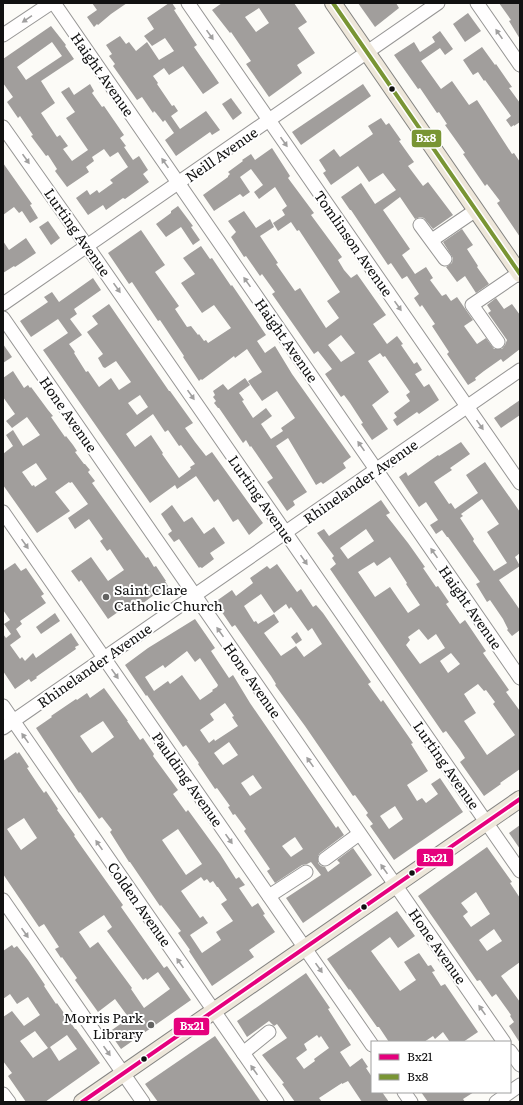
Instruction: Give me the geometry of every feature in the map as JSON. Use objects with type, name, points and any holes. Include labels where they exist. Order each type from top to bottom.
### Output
[{"type":"main road","points":[[333,3],[520,273]]},
{"type":"main road","points":[[82,1102],[520,799]]},
{"type":"street","points":[[3,35],[51,3]]},
{"type":"street","name":"Haight Avenue","points":[[54,3],[520,678]]},
{"type":"street","name":"Tomlinson Avenue","points":[[188,3],[520,483]]},
{"type":"street","name":"Neill Avenue","points":[[3,304],[438,3]]},
{"type":"street","points":[[477,3],[520,65]]},
{"type":"street","name":"Lurting Avenue","points":[[3,127],[520,871]]},
{"type":"street","points":[[432,240],[476,210]]},
{"type":"street","points":[[420,225],[445,259]]},
{"type":"street","points":[[498,342],[472,305],[520,273]]},
{"type":"street","name":"Hone Avenue","points":[[3,318],[503,1041]]},
{"type":"street","name":"Rhinelander Avenue","points":[[8,724],[520,370]]},
{"type":"street","name":"Paulding Avenue","points":[[3,512],[371,1044]]},
{"type":"street","name":"Colden Avenue","points":[[3,706],[8,724],[214,1011],[276,1102]]},
{"type":"street","points":[[325,859],[359,834]]},
{"type":"street","points":[[269,896],[306,872]]},
{"type":"street","points":[[3,900],[143,1102]]},
{"type":"street","points":[[243,1053],[269,1032]]},
{"type":"street","points":[[511,1052],[520,1065]]},
{"type":"street","points":[[511,1091],[520,1085]]},
{"type":"street","points":[[405,1093],[411,1102]]},
{"type":"street","points":[[496,1102],[509,1093]]},
{"type":"street","points":[[3,1094],[9,1102]]},
{"type":"building","points":[[92,3],[127,3],[94,27],[87,17],[97,10]]},
{"type":"building","points":[[169,3],[172,3],[176,9],[174,10],[197,45],[194,47],[219,83],[203,94],[183,66],[169,75],[164,68],[153,76],[172,106],[174,105],[178,111],[171,116],[180,129],[206,111],[220,130],[212,135],[210,132],[176,156],[165,140],[174,133],[165,120],[163,122],[154,111],[153,113],[142,97],[137,100],[113,66],[115,64],[109,56],[112,54],[106,45],[120,36],[126,44],[129,42],[136,51],[147,42],[159,60],[174,51],[165,38],[152,46],[144,36],[154,29],[147,18]]},
{"type":"building","points":[[222,3],[294,3],[307,22],[298,28],[315,53],[297,65],[302,73],[269,97],[246,64],[251,61],[231,32],[230,33],[212,10]],"holes":[[[259,8],[269,23],[256,32],[245,17]]]},
{"type":"building","points":[[358,3],[396,3],[399,8],[375,27]]},
{"type":"building","points":[[499,3],[520,3],[520,39],[509,21],[511,20]]},
{"type":"building","points":[[468,13],[481,31],[465,42],[453,24]]},
{"type":"building","points":[[51,26],[66,45],[65,46],[74,59],[41,81],[55,103],[41,113],[57,137],[60,135],[68,146],[63,149],[72,161],[88,150],[66,118],[75,112],[61,92],[69,87],[74,95],[90,84],[94,91],[92,93],[102,107],[104,106],[124,135],[120,138],[126,146],[124,147],[133,160],[139,156],[148,170],[143,174],[149,182],[106,210],[103,205],[88,215],[76,198],[87,190],[90,195],[97,190],[99,193],[113,183],[110,180],[128,167],[118,152],[110,157],[104,149],[92,157],[94,161],[86,167],[89,172],[67,187],[55,171],[57,169],[48,155],[46,156],[31,136],[33,135],[20,116],[18,118],[7,102],[13,97],[3,83],[3,59]],"holes":[[[52,42],[62,56],[26,80],[17,67]]]},
{"type":"building","points":[[440,31],[453,49],[445,55],[440,48],[421,61],[441,89],[452,81],[469,105],[477,100],[512,154],[514,153],[520,162],[520,237],[497,203],[500,201],[487,184],[485,186],[463,154],[465,153],[445,125],[447,124],[439,112],[437,113],[420,88],[418,89],[394,55],[414,42],[420,52],[435,42],[432,37]]},
{"type":"building","points":[[482,47],[512,87],[509,88],[520,103],[520,122],[514,126],[511,127],[506,120],[511,116],[485,80],[484,81],[478,72],[473,75],[463,60]]},
{"type":"building","points":[[363,84],[371,96],[301,145],[292,132]]},
{"type":"building","points":[[231,98],[242,113],[233,120],[222,104]]},
{"type":"building","points":[[381,118],[386,125],[389,123],[401,140],[399,141],[414,162],[408,166],[423,186],[428,182],[453,215],[433,229],[424,218],[420,217],[415,219],[400,197],[383,210],[410,249],[402,255],[415,274],[426,267],[433,278],[430,280],[442,296],[446,294],[451,301],[457,297],[473,320],[464,326],[477,344],[486,338],[494,349],[502,349],[505,345],[507,340],[488,313],[491,311],[487,305],[496,298],[504,309],[512,304],[520,315],[520,349],[503,362],[501,359],[468,385],[447,354],[449,352],[432,326],[435,324],[422,305],[420,307],[414,298],[419,294],[407,276],[402,279],[391,263],[388,265],[341,197],[361,183],[375,204],[396,190],[383,173],[369,182],[358,166],[331,185],[323,173],[326,171],[319,160],[334,149],[340,157],[373,134],[368,126]]},
{"type":"building","points":[[272,148],[290,176],[288,178],[314,213],[311,215],[342,257],[338,260],[344,270],[351,278],[357,274],[386,315],[373,324],[387,344],[397,336],[403,344],[401,345],[414,364],[417,362],[422,370],[415,374],[424,387],[429,384],[439,400],[419,414],[417,412],[397,426],[393,420],[397,417],[394,413],[410,401],[406,395],[410,392],[385,356],[383,357],[380,353],[368,361],[389,392],[372,405],[388,429],[372,440],[361,424],[363,423],[350,403],[344,395],[341,397],[325,374],[332,369],[318,351],[314,354],[272,294],[275,292],[262,274],[260,276],[246,256],[244,257],[231,237],[236,232],[228,221],[244,211],[256,228],[270,219],[274,227],[260,236],[278,263],[276,264],[295,291],[300,288],[326,328],[339,318],[327,301],[340,292],[299,230],[297,231],[291,222],[278,231],[273,223],[285,215],[282,210],[287,206],[275,187],[259,199],[254,192],[263,185],[251,169],[240,177],[250,192],[243,197],[240,194],[214,211],[203,195],[228,177],[230,174],[228,172],[243,161],[242,160],[251,154],[255,160]],"holes":[[[341,335],[355,353],[341,362],[328,345]]]},
{"type":"building","points":[[3,163],[32,204],[30,205],[38,218],[30,223],[22,211],[19,213],[14,207],[3,215]]},
{"type":"building","points":[[178,206],[193,226],[191,227],[200,240],[193,245],[181,227],[166,237],[156,224]]},
{"type":"building","points":[[48,221],[60,238],[51,245],[39,227]]},
{"type":"building","points":[[462,229],[473,245],[467,249],[489,284],[476,293],[465,276],[457,282],[446,267],[452,263],[453,258],[443,242]]},
{"type":"building","points":[[141,230],[165,265],[155,272],[179,306],[175,309],[187,327],[191,326],[204,341],[206,340],[208,343],[231,328],[214,305],[202,313],[181,283],[195,274],[183,258],[201,246],[210,259],[212,258],[231,286],[232,285],[266,335],[257,341],[265,353],[275,346],[292,374],[351,457],[343,463],[346,468],[323,484],[321,482],[316,485],[288,438],[276,446],[307,492],[293,501],[295,505],[287,511],[267,482],[273,478],[251,446],[250,447],[246,440],[243,443],[214,403],[216,401],[213,397],[215,395],[213,391],[223,384],[228,390],[245,378],[250,385],[239,393],[244,400],[242,401],[253,418],[266,408],[272,416],[261,424],[271,439],[283,431],[281,428],[295,418],[277,391],[262,401],[248,381],[262,372],[247,349],[235,358],[234,356],[199,381],[160,320],[158,321],[132,282],[129,284],[108,253]]},
{"type":"building","points":[[26,238],[36,253],[3,273],[3,241],[9,250]]},
{"type":"building","points":[[93,278],[101,290],[74,309],[77,314],[70,319],[82,335],[69,344],[86,372],[88,371],[99,387],[111,378],[119,390],[131,382],[116,361],[105,368],[103,367],[98,358],[103,354],[87,332],[98,324],[92,316],[109,304],[193,423],[185,428],[206,456],[212,452],[263,523],[249,535],[238,519],[233,522],[218,499],[214,502],[196,476],[177,489],[175,485],[150,503],[43,350],[68,333],[58,319],[31,337],[20,321],[48,302],[44,297],[52,292],[59,302]],"holes":[[[140,395],[148,407],[137,415],[128,403]],[[153,414],[165,432],[168,430],[179,446],[181,445],[195,464],[179,478],[151,435],[135,447],[126,434]]]},
{"type":"building","points":[[3,344],[12,357],[3,363]]},
{"type":"building","points":[[13,371],[24,388],[28,385],[30,388],[31,387],[53,416],[51,417],[65,437],[66,436],[73,445],[77,451],[75,452],[90,470],[88,472],[95,481],[92,483],[146,558],[148,557],[154,567],[156,566],[166,581],[168,588],[159,594],[158,592],[135,609],[131,603],[108,619],[81,580],[79,582],[71,571],[91,557],[108,581],[124,570],[110,549],[107,551],[100,541],[103,539],[89,519],[75,529],[68,518],[88,504],[72,482],[69,482],[55,492],[70,511],[37,533],[3,485],[3,454],[13,446],[6,435],[13,430],[23,446],[40,435],[27,417],[12,428],[6,421],[15,414],[3,397],[3,378]],"holes":[[[36,463],[47,479],[35,487],[34,485],[32,486],[22,472]]]},
{"type":"building","points":[[520,400],[520,415],[501,428],[494,418]]},
{"type":"building","points":[[461,442],[470,454],[450,468],[452,470],[434,482],[449,504],[451,503],[455,509],[478,493],[466,475],[485,462],[520,512],[520,553],[515,557],[520,566],[499,580],[520,610],[520,630],[512,636],[490,600],[487,602],[476,584],[480,582],[448,537],[442,530],[436,534],[430,525],[438,520],[426,502],[419,507],[399,477],[406,472],[408,476],[438,455],[439,456]],"holes":[[[482,499],[499,524],[487,532],[507,563],[494,571],[473,541],[474,539],[460,518],[463,516],[461,514]]]},
{"type":"building","points":[[381,500],[390,513],[386,515],[425,567],[423,568],[436,587],[438,586],[449,602],[446,604],[460,624],[465,620],[486,651],[483,653],[509,690],[506,692],[520,711],[520,769],[484,796],[460,762],[465,758],[460,750],[446,731],[443,733],[330,569],[336,564],[332,558],[334,556],[317,533],[324,529],[329,536]],"holes":[[[366,529],[374,541],[348,559],[340,548]],[[390,557],[420,605],[408,613],[390,587],[375,597],[358,572],[374,562],[377,566]],[[419,629],[428,640],[436,634],[445,648],[420,664],[406,645],[410,640],[408,637]],[[451,653],[460,664],[448,673],[440,661]],[[478,684],[484,691],[486,690],[495,702],[493,704],[515,735],[487,755],[464,721],[476,713],[464,694]]]},
{"type":"building","points":[[172,505],[184,522],[192,517],[204,534],[214,527],[225,543],[210,553],[214,559],[202,568],[199,568],[179,539],[174,542],[168,534],[172,531],[161,514]]},
{"type":"building","points":[[15,563],[21,571],[26,568],[44,594],[41,596],[46,603],[20,621],[22,624],[16,629],[21,637],[10,645],[20,659],[22,657],[25,661],[33,653],[36,658],[71,633],[79,645],[75,647],[76,649],[36,677],[37,678],[31,682],[29,679],[15,689],[3,671],[3,634],[6,638],[11,634],[4,624],[10,620],[3,610],[3,571]]},
{"type":"building","points":[[277,564],[297,592],[301,589],[313,607],[316,605],[323,613],[371,682],[368,684],[381,702],[383,700],[413,743],[411,744],[428,771],[407,785],[417,801],[422,798],[426,803],[438,794],[431,784],[440,778],[463,812],[394,860],[370,826],[373,824],[366,815],[368,813],[355,795],[353,796],[235,625],[232,627],[215,602],[232,590],[236,596],[253,583],[250,578],[267,566],[270,569]],"holes":[[[261,594],[274,613],[286,604],[289,609],[291,607],[308,631],[312,628],[322,644],[304,657],[296,646],[281,656],[264,633],[279,622],[274,614],[258,624],[256,621],[254,622],[244,606]],[[395,806],[403,819],[389,829],[380,816]]]},
{"type":"building","points":[[55,613],[60,621],[41,634],[36,627]]},
{"type":"building","points":[[195,619],[215,648],[211,651],[229,678],[233,675],[250,703],[336,828],[338,826],[344,835],[320,853],[318,856],[318,863],[325,867],[328,872],[340,863],[337,860],[353,848],[372,875],[303,923],[286,898],[321,875],[311,862],[302,865],[275,883],[267,871],[270,869],[244,831],[246,829],[235,814],[233,815],[228,807],[230,806],[217,788],[215,789],[186,745],[183,747],[125,665],[148,648]],"holes":[[[187,651],[195,662],[200,658],[218,685],[212,690],[213,691],[200,700],[182,675],[170,684],[168,681],[154,691],[145,677],[163,665],[165,668]],[[225,703],[234,716],[232,717],[238,726],[215,741],[214,739],[209,743],[200,730],[214,720],[210,714]],[[229,742],[238,755],[223,765],[214,753]],[[253,775],[262,788],[250,796],[241,783]],[[295,837],[303,849],[291,857],[282,846]]]},
{"type":"building","points":[[297,632],[302,640],[296,644],[291,637]]},
{"type":"building","points":[[104,688],[140,740],[143,738],[154,754],[153,756],[178,790],[173,794],[186,812],[188,810],[236,879],[239,877],[245,885],[239,888],[252,907],[258,903],[265,914],[263,915],[275,932],[249,950],[254,957],[212,986],[178,933],[181,931],[161,905],[160,906],[129,862],[110,832],[112,830],[102,817],[99,819],[80,792],[79,793],[36,728],[76,699],[77,700],[87,693],[90,698]],"holes":[[[103,721],[114,737],[92,753],[80,736]],[[178,829],[202,864],[186,875],[162,840]],[[201,877],[204,881],[207,879],[210,883],[213,881],[227,900],[221,904],[233,921],[216,932],[221,940],[202,953],[190,935],[208,923],[203,916],[200,918],[181,891]]]},
{"type":"building","points":[[16,752],[17,754],[19,752],[29,767],[27,768],[39,786],[44,793],[46,791],[58,809],[57,810],[75,835],[74,836],[123,905],[121,907],[164,968],[167,966],[191,1000],[121,1049],[109,1032],[129,1018],[115,999],[98,1012],[75,980],[77,978],[55,949],[59,947],[44,924],[39,927],[3,874],[3,761]],"holes":[[[24,818],[37,838],[21,850],[7,829]],[[104,915],[112,927],[107,931],[143,980],[146,978],[147,980],[158,972],[170,989],[144,1008],[131,989],[132,988],[98,942],[90,948],[79,932]]]},
{"type":"building","points":[[520,825],[520,849],[509,833]]},
{"type":"building","points":[[487,847],[512,882],[510,883],[520,898],[520,962],[501,976],[520,1002],[520,1043],[509,1026],[514,1022],[510,1016],[511,1015],[496,994],[492,997],[480,980],[477,981],[418,896]],"holes":[[[476,892],[490,914],[471,927],[463,916],[468,912],[461,903]],[[494,929],[502,941],[487,951],[479,940]]]},
{"type":"building","points":[[397,911],[415,936],[398,948],[390,937],[371,951],[400,991],[416,980],[404,962],[419,953],[428,966],[431,965],[435,971],[432,972],[441,986],[445,984],[478,1032],[464,1041],[449,1041],[443,1032],[435,1039],[433,1036],[426,1041],[388,1041],[327,959]]},
{"type":"building","points":[[12,945],[14,948],[17,946],[45,985],[44,986],[56,1004],[57,1003],[100,1063],[45,1102],[26,1102],[8,1076],[12,1073],[3,1061],[3,1017],[12,1011],[24,1026],[40,1015],[28,997],[17,1004],[10,994],[3,999],[3,951]],"holes":[[[35,1031],[48,1048],[33,1058],[20,1041]],[[67,1035],[77,1049],[59,1061],[50,1047]]]},
{"type":"building","points":[[306,973],[330,1008],[328,1009],[351,1045],[340,1052],[350,1067],[362,1058],[368,1067],[366,1068],[371,1076],[371,1093],[383,1093],[389,1102],[362,1102],[348,1081],[342,1083],[319,1098],[322,1102],[295,1102],[282,1084],[284,1083],[262,1055],[287,1038],[277,1024],[274,1026],[269,1021],[247,1037],[237,1021]],"holes":[[[317,1035],[319,1038],[321,1036],[329,1048],[314,1059],[315,1061],[304,1069],[296,1058],[307,1050],[304,1044]]]},
{"type":"building","points":[[215,1036],[261,1102],[158,1102],[145,1084]]},
{"type":"building","points":[[422,1093],[472,1093],[463,1099],[465,1102],[428,1102]]},
{"type":"transit line","name":"Bx8","points":[[333,3],[520,274]]},
{"type":"transit line","name":"Bx21","points":[[82,1102],[520,799]]},
{"type":"place","name":"Saint Clare Catholic Church","points":[[106,597]]},
{"type":"place","name":"Morris Park Library","points":[[151,1025]]}]
